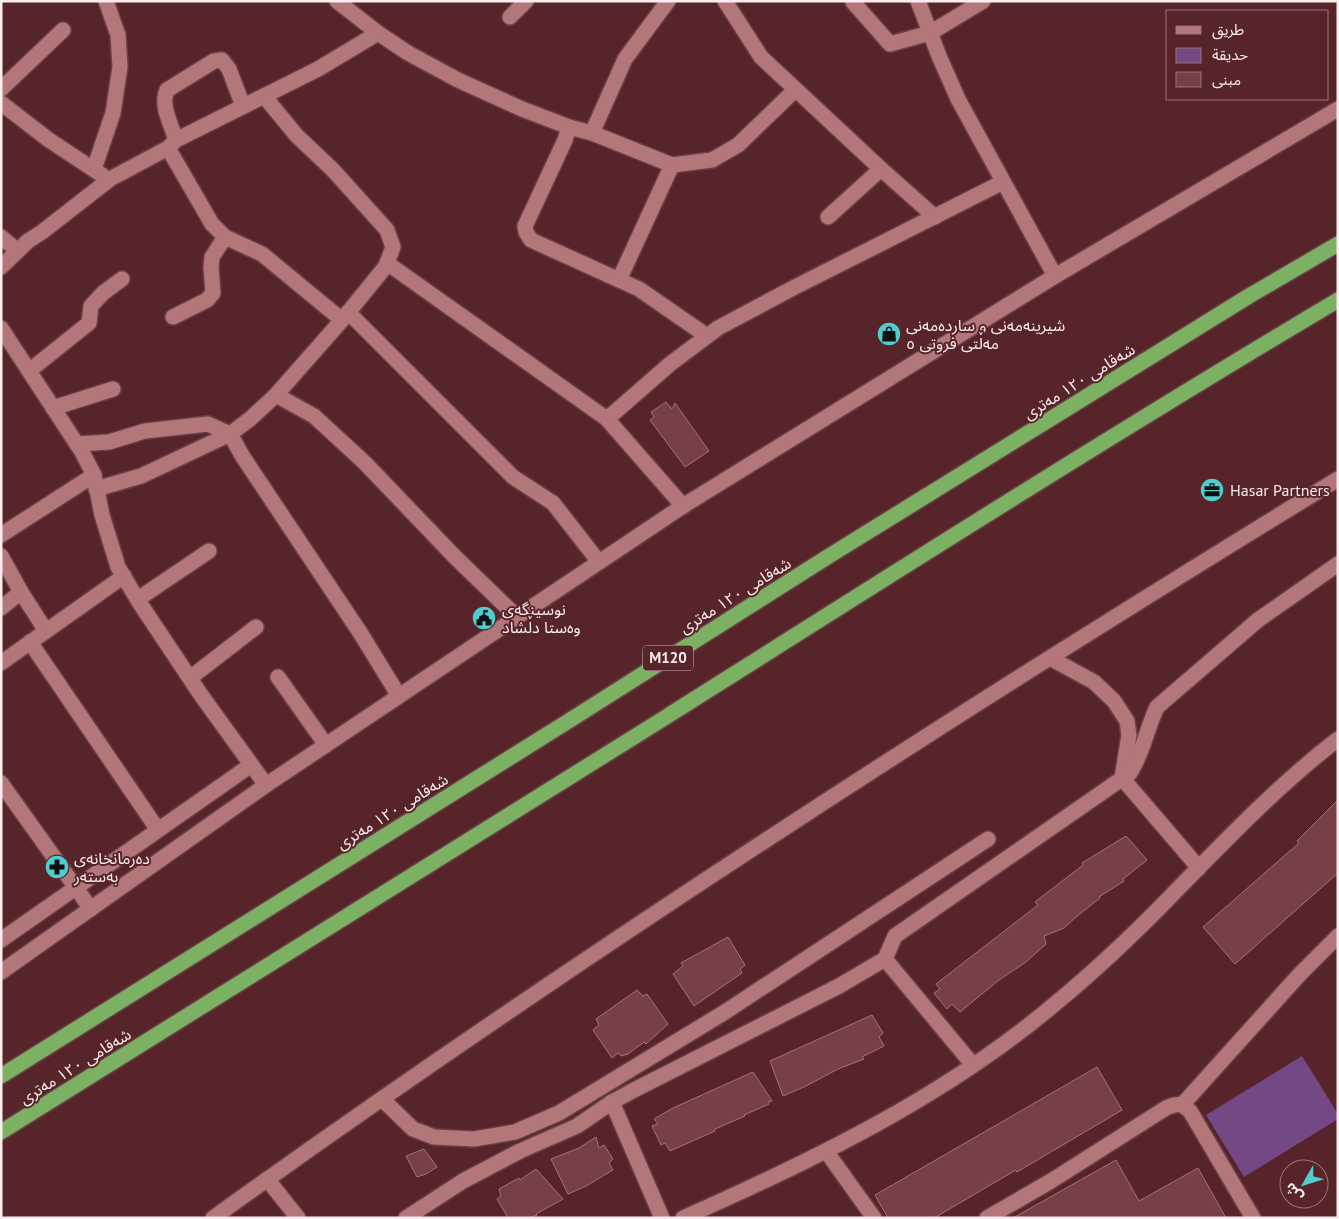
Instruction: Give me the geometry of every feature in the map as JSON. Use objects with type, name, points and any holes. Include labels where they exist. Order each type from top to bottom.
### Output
[{"type":"highway","name":"شەقامی ١٢٠ مەتری","points":[[1,1076],[829,556],[1249,296],[1338,244]]},
{"type":"highway","name":"شەقامی ١٢٠ مەتری","points":[[1,1132],[574,775],[986,515],[1338,300]]},
{"type":"street","points":[[94,169],[113,113],[120,67],[118,35],[106,1]]},
{"type":"street","points":[[337,1],[378,33],[408,53],[458,80],[522,109],[569,127],[592,133],[672,165],[712,160],[738,145],[795,90]]},
{"type":"street","points":[[510,17],[526,1]]},
{"type":"street","points":[[592,133],[625,58],[668,1]]},
{"type":"street","points":[[725,1],[762,57],[881,170],[935,217]]},
{"type":"street","points":[[918,1],[958,99],[1055,276]]},
{"type":"street","points":[[853,2],[890,44],[930,33],[983,1]]},
{"type":"street","points":[[1,89],[63,30]]},
{"type":"street","points":[[1,267],[28,241],[110,179],[172,144],[318,69],[378,33]]},
{"type":"street","points":[[244,106],[229,69],[222,60],[214,61],[166,90],[164,96],[172,144],[212,224],[225,237],[262,254],[345,316],[513,477],[553,503],[599,562]]},
{"type":"street","points":[[1,535],[95,482],[141,476],[230,434],[276,395],[345,316],[388,263],[393,247],[387,230],[333,170],[297,136],[264,96]]},
{"type":"street","points":[[1,104],[49,140],[110,179]]},
{"type":"street","points":[[1,972],[266,785],[684,506],[1055,276],[1338,108]]},
{"type":"street","points":[[569,127],[565,140],[525,226],[531,240],[639,289],[707,336]]},
{"type":"street","points":[[618,280],[672,165]]},
{"type":"street","points":[[828,217],[881,170]]},
{"type":"street","points":[[607,419],[670,364],[718,328],[1003,182]]},
{"type":"street","points":[[1,237],[18,251]]},
{"type":"street","points":[[173,317],[207,300],[213,293],[212,257],[225,237]]},
{"type":"street","points":[[388,263],[607,419],[684,506]]},
{"type":"street","points":[[29,371],[89,324],[91,306],[103,293],[122,279]]},
{"type":"street","points":[[1,328],[82,452],[95,482],[102,515],[118,567],[190,678],[266,785]]},
{"type":"street","points":[[53,408],[113,390]]},
{"type":"street","points":[[276,395],[314,416],[329,429],[517,617]]},
{"type":"street","points":[[77,444],[109,442],[145,431],[208,424],[230,434],[264,489],[361,634],[399,696]]},
{"type":"street","points":[[213,1218],[382,1099],[761,842],[1221,550],[1338,479]]},
{"type":"street","points":[[138,599],[208,552]]},
{"type":"street","points":[[1,556],[46,631]]},
{"type":"street","points":[[406,1218],[463,1181],[520,1151],[577,1126],[612,1102],[839,986],[885,959],[895,936],[1130,773],[1142,750],[1149,723],[1157,707],[1258,620],[1338,564]]},
{"type":"street","points":[[1,663],[124,576]]},
{"type":"street","points":[[1,608],[22,592]]},
{"type":"street","points":[[190,678],[256,627]]},
{"type":"street","points":[[30,642],[158,830]]},
{"type":"street","points":[[1050,658],[1094,682],[1114,701],[1127,720],[1129,735],[1122,778],[1199,868]]},
{"type":"street","points":[[278,677],[326,745]]},
{"type":"street","points":[[683,1218],[826,1151],[875,1125],[973,1065],[1011,1038],[1062,998],[1118,948],[1227,838],[1282,786],[1338,738]]},
{"type":"street","points":[[1,940],[251,765]]},
{"type":"street","points":[[1,783],[91,909]]},
{"type":"street","points":[[382,1099],[413,1129],[434,1137],[474,1139],[515,1132],[559,1114],[725,1012],[988,839]]},
{"type":"street","points":[[1182,1104],[1300,974],[1338,936]]},
{"type":"street","points":[[885,959],[973,1065]]},
{"type":"street","points":[[612,1102],[662,1218]]},
{"type":"street","points":[[987,1218],[1051,1181],[1175,1104],[1182,1104],[1190,1111],[1252,1218]]},
{"type":"street","points":[[826,1151],[874,1218]]},
{"type":"street","points":[[267,1179],[298,1218]]},
{"type":"green space","points":[[1302,1056],[1338,1114],[1338,1119],[1244,1177],[1206,1115]]},
{"type":"building","points":[[666,402],[672,409],[675,403],[709,451],[685,467],[650,420],[654,417],[651,412]]},
{"type":"building","points":[[1338,800],[1338,873],[1235,964],[1203,927],[1299,843],[1297,841]]},
{"type":"building","points":[[1126,836],[1147,860],[1123,879],[1124,881],[1099,897],[1064,928],[1044,936],[1046,944],[1026,962],[999,980],[960,1012],[952,1004],[947,1009],[934,993],[940,989],[936,984],[1038,905],[1035,902],[1083,865],[1082,863]]},
{"type":"building","points":[[728,937],[745,965],[740,969],[742,973],[694,1006],[673,974],[683,966],[681,963]]},
{"type":"building","points":[[637,990],[643,996],[647,994],[668,1024],[646,1044],[644,1042],[628,1054],[621,1056],[618,1053],[612,1058],[593,1030],[599,1025],[596,1019]]},
{"type":"building","points":[[872,1015],[883,1033],[879,1037],[884,1046],[862,1057],[864,1059],[838,1069],[783,1096],[770,1061]]},
{"type":"building","points":[[1097,1067],[1122,1110],[934,1218],[888,1218],[875,1195]]},
{"type":"building","points":[[753,1072],[772,1101],[768,1102],[769,1104],[670,1151],[665,1143],[661,1145],[652,1126],[658,1124],[654,1119],[673,1108]]},
{"type":"building","points":[[596,1137],[599,1148],[604,1145],[613,1159],[609,1163],[613,1170],[568,1194],[551,1159],[579,1148]]},
{"type":"building","points":[[424,1149],[437,1167],[417,1177],[406,1156]]},
{"type":"building","points":[[1116,1160],[1139,1201],[1198,1168],[1226,1218],[1013,1218]]},
{"type":"building","points":[[536,1169],[563,1199],[529,1218],[508,1218],[497,1199],[501,1196],[499,1189],[519,1178],[520,1180]]},
{"type":"place","name":"شیرینەمەنی و ساردەمەنی مەڵتی فروتی ٥","points":[[889,334]]},
{"type":"place","name":"Hasar Partners","points":[[1212,490]]},
{"type":"place","name":"نوسینگەی وەستا دڵشاد","points":[[484,618]]},
{"type":"place","name":"دەرمانخانەی بەستەر","points":[[57,867]]}]
